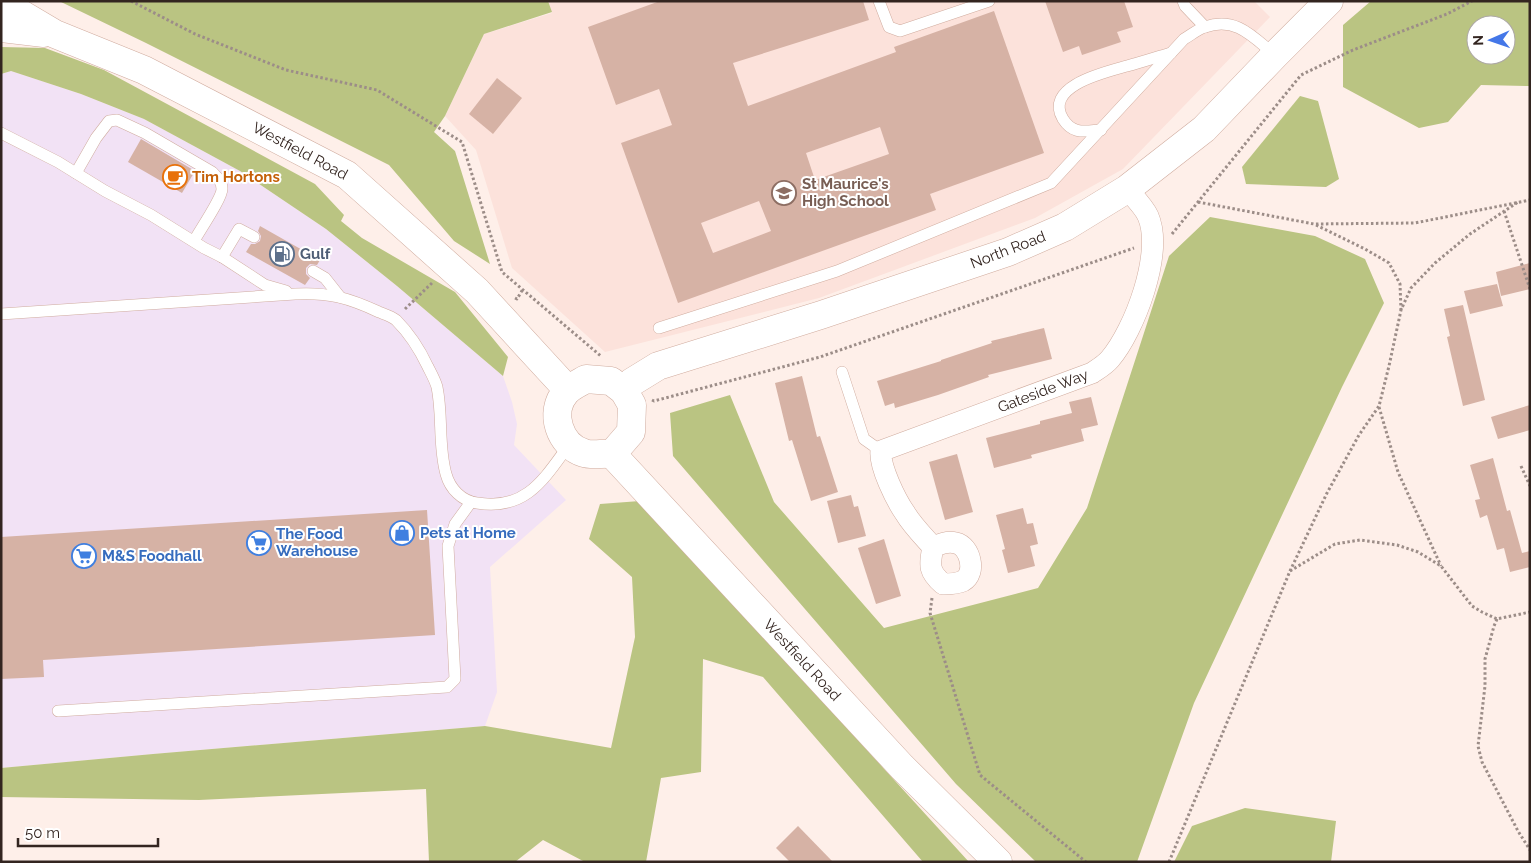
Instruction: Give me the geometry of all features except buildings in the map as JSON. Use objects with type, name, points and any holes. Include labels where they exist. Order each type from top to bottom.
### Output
[{"type":"main road","name":"North Road","points":[[628,386],[658,366],[821,315],[1008,252],[1065,227],[1127,189],[1204,130],[1275,54],[1329,1]]},
{"type":"main road","name":"Westfield Road","points":[[1,2],[55,34],[144,70],[347,175],[477,291],[568,390]]},
{"type":"main road","name":"Westfield Road","points":[[1,28],[55,34]]},
{"type":"main road","points":[[586,379],[611,381],[628,386],[632,405],[631,432],[612,454],[585,454],[569,444],[563,437],[557,420],[560,402],[568,390],[586,379]]},
{"type":"main road","name":"Westfield Road","points":[[612,454],[902,767],[998,862]]},
{"type":"street","name":"Gateside Way","points":[[881,451],[1092,373],[1109,360],[1123,340],[1136,313],[1148,278],[1154,241],[1148,216],[1127,189]]},
{"type":"street","points":[[881,451],[880,458],[885,475],[904,513],[932,547],[930,566],[934,576],[944,584],[954,584],[964,580],[970,573],[970,560],[967,549],[957,543],[945,542],[932,547]]},
{"type":"lane","points":[[879,1],[889,27],[900,30],[989,1]]},
{"type":"lane","points":[[1183,1],[1185,6],[1205,27]]},
{"type":"lane","points":[[659,328],[837,271],[1051,183],[1184,39],[1205,27],[1225,24],[1243,28],[1275,54]]},
{"type":"lane","points":[[1101,130],[1079,132],[1068,127],[1060,113],[1062,97],[1072,87],[1088,78],[1172,53]]},
{"type":"lane","points":[[76,173],[96,138],[109,121],[117,120],[145,133],[212,172],[220,181],[222,190],[220,198],[194,241]]},
{"type":"lane","points":[[1,133],[76,173],[104,191],[152,215],[265,285],[295,294]]},
{"type":"lane","points":[[222,257],[239,229],[254,238]]},
{"type":"lane","points":[[313,272],[325,278],[340,297]]},
{"type":"lane","points":[[1,314],[295,294],[318,293],[340,297],[395,319],[420,351],[437,386],[446,475],[454,491],[471,502],[491,505],[519,500],[542,482],[569,444]]},
{"type":"lane","points":[[842,372],[864,439],[881,451]]},
{"type":"lane","points":[[58,711],[447,687],[455,679],[448,546],[455,524],[471,502]]},
{"type":"path","points":[[132,1],[195,34],[286,70],[377,90],[462,142],[502,272],[603,357]]},
{"type":"path","points":[[1353,50],[1447,14],[1472,1]]},
{"type":"path","points":[[1198,202],[1314,224],[1415,223],[1530,200]]},
{"type":"path","points":[[1401,310],[1411,288],[1436,263],[1470,234],[1518,202]]},
{"type":"path","points":[[1504,211],[1530,289]]},
{"type":"path","points":[[1170,862],[1290,571],[1327,493],[1359,435],[1379,406],[1390,366],[1401,310],[1400,284],[1389,263],[1314,224]]},
{"type":"path","points":[[395,319],[449,266]]},
{"type":"path","points":[[628,386],[654,402],[820,357]]},
{"type":"path","points":[[1379,406],[1398,472],[1441,566],[1472,606],[1497,619],[1530,612]]},
{"type":"path","points":[[1521,466],[1530,486]]},
{"type":"path","points":[[1290,571],[1335,544],[1360,540],[1397,545],[1418,552],[1441,566]]},
{"type":"path","points":[[934,576],[930,613],[980,775],[1086,862]]},
{"type":"path","points":[[1497,619],[1485,659],[1485,686],[1478,746],[1482,762],[1530,850]]},
{"type":"shaded area","name":"St Maurice's High School","points":[[548,1],[1254,1],[1270,17],[1123,169],[1035,218],[819,298],[605,352],[512,268],[476,150],[445,116],[484,34],[552,13]]},
{"type":"shaded area","points":[[11,71],[81,94],[144,119],[240,171],[326,229],[397,286],[503,376],[517,424],[514,445],[566,500],[490,567],[497,692],[485,726],[1,768],[1,74]]},
{"type":"green space","points":[[59,1],[548,1],[552,12],[484,34],[445,116],[434,132],[455,151],[490,264],[454,241],[389,165]]},
{"type":"green space","points":[[1371,1],[1530,1],[1530,86],[1481,85],[1448,122],[1419,128],[1343,87],[1343,25]]},
{"type":"green space","points":[[1,47],[45,48],[104,70],[315,184],[344,215],[341,221],[362,238],[455,292],[508,357],[503,376],[397,286],[326,229],[240,171],[144,119],[81,94],[11,71],[1,74]]},
{"type":"green space","points":[[1300,96],[1318,101],[1339,179],[1326,187],[1246,184],[1242,167]]},
{"type":"green space","points":[[1210,217],[1315,236],[1365,259],[1384,303],[1342,387],[1194,703],[1137,862],[1036,862],[956,784],[673,456],[670,413],[730,395],[774,502],[884,628],[1038,588],[1087,508],[1169,256]]},
{"type":"green space","points":[[640,501],[969,862],[923,862],[763,677],[703,659],[701,772],[661,778],[646,862],[585,862],[543,840],[515,862],[429,862],[426,789],[199,800],[1,797],[1,768],[485,726],[611,748],[635,637],[632,577],[589,539],[600,504]]},
{"type":"green space","points":[[1245,808],[1336,821],[1331,862],[1174,862],[1192,826]]},
{"type":"place","name":"Tim Hortons","points":[[175,177]]},
{"type":"place","name":"St Maurice's High School","points":[[784,193]]},
{"type":"place","name":"Gulf","points":[[282,254]]},
{"type":"place","name":"Pets at Home","points":[[402,533]]},
{"type":"place","name":"The Food Warehouse","points":[[259,543]]},
{"type":"place","name":"M&S Foodhall","points":[[84,556]]}]
